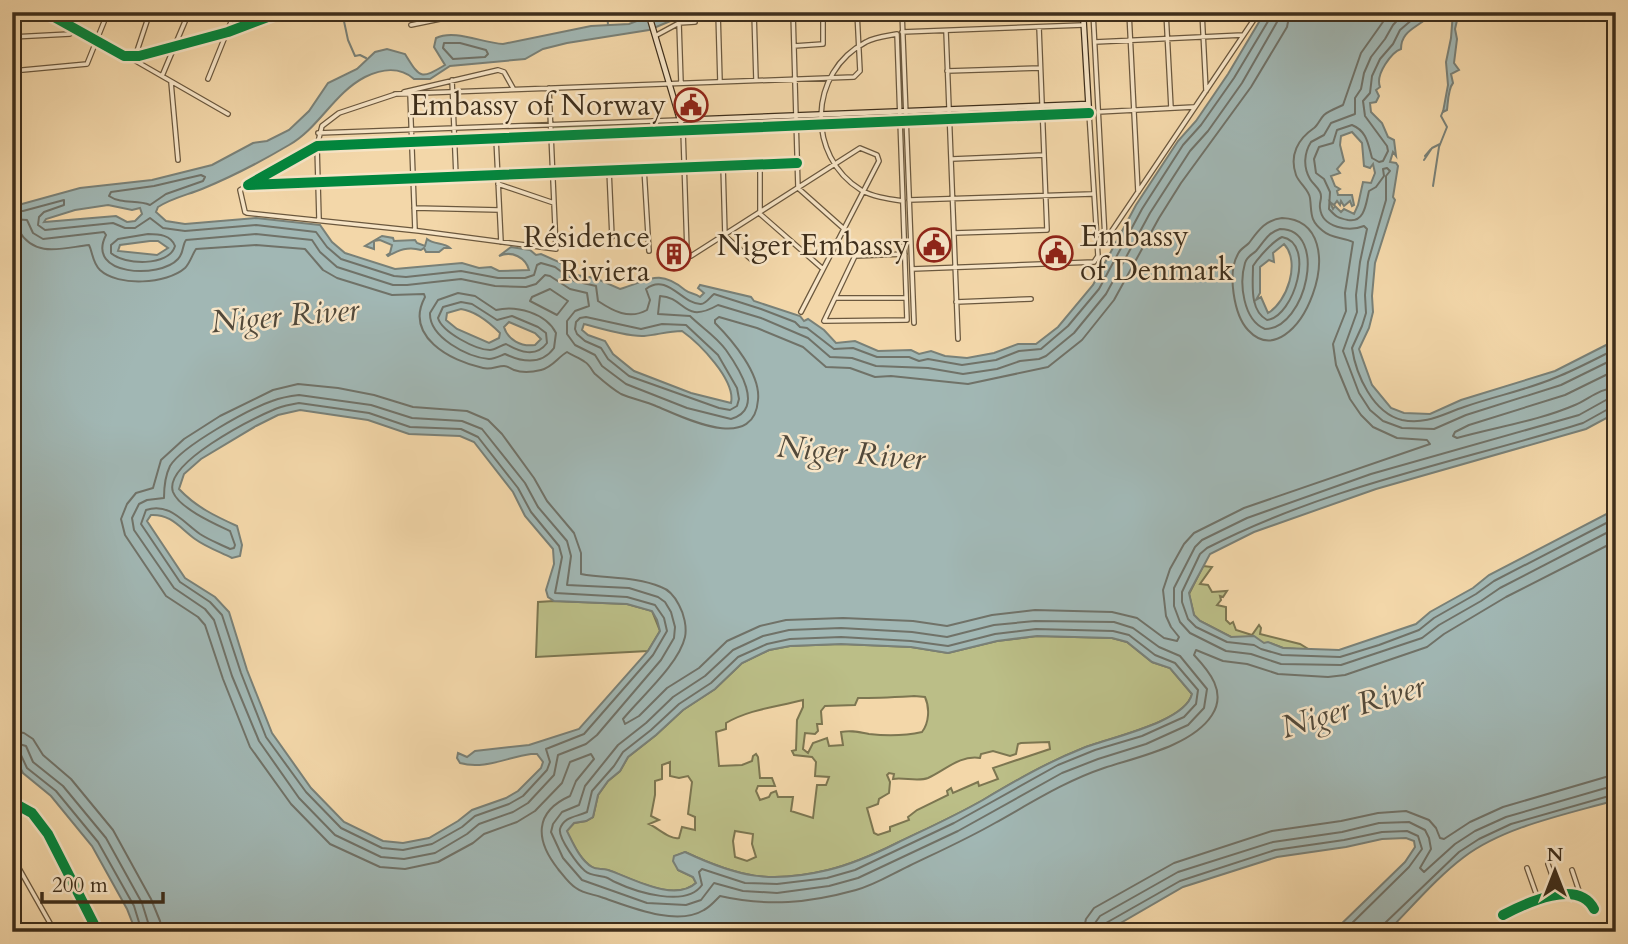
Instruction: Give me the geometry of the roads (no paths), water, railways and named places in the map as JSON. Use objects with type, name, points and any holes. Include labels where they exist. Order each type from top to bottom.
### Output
[{"type":"street","points":[[45,12],[124,56],[134,56],[228,32],[281,12]]},
{"type":"street","points":[[60,21],[64,12]]},
{"type":"street","points":[[12,71],[87,64],[108,12]]},
{"type":"street","points":[[150,12],[134,60],[228,114]]},
{"type":"street","points":[[162,76],[189,12]]},
{"type":"street","points":[[208,79],[234,12]]},
{"type":"street","points":[[411,25],[473,12]]},
{"type":"street","points":[[648,12],[683,130],[688,254],[694,255],[725,236],[860,148],[877,155],[879,161],[801,312]]},
{"type":"street","points":[[718,12],[720,82]]},
{"type":"street","points":[[754,12],[756,80]]},
{"type":"street","points":[[793,12],[798,188],[844,229]]},
{"type":"street","points":[[794,46],[823,44],[822,12]]},
{"type":"street","points":[[395,94],[854,77],[860,71],[857,12]]},
{"type":"street","points":[[855,256],[824,321],[907,320],[902,12]]},
{"type":"street","points":[[912,269],[1094,262],[1098,256],[1083,12]]},
{"type":"street","points":[[1093,12],[1105,241],[1257,15],[1238,12]]},
{"type":"street","points":[[1129,12],[1138,193]]},
{"type":"street","points":[[1166,12],[1171,108]]},
{"type":"street","points":[[1202,12],[1206,92]]},
{"type":"street","points":[[654,33],[679,23],[695,22]]},
{"type":"street","points":[[679,23],[681,83]]},
{"type":"street","points":[[902,32],[1084,25]]},
{"type":"street","points":[[954,233],[1047,230],[1039,27]]},
{"type":"street","points":[[12,37],[70,34],[75,29]]},
{"type":"street","points":[[946,31],[958,339]]},
{"type":"street","points":[[903,111],[897,34],[866,42],[842,62],[830,78],[820,114],[820,124],[830,157],[843,175],[863,191],[903,201]]},
{"type":"street","points":[[1095,42],[1244,34]]},
{"type":"street","points":[[947,71],[1040,68]]},
{"type":"street","points":[[319,219],[318,134],[322,126],[340,113],[395,94],[452,79],[501,71],[513,90]]},
{"type":"street","points":[[452,79],[456,176]]},
{"type":"street","points":[[171,81],[178,160]]},
{"type":"street","points":[[549,88],[551,125],[551,136],[556,249],[415,230],[246,213],[240,190],[317,146],[551,136],[796,125],[1089,113]]},
{"type":"street","points":[[410,94],[415,230]]},
{"type":"street","points":[[318,134],[1088,104]]},
{"type":"street","points":[[1098,112],[1195,107]]},
{"type":"street","points":[[903,121],[914,323]]},
{"type":"street","points":[[496,138],[501,242]]},
{"type":"street","points":[[951,159],[1044,155]]},
{"type":"street","points":[[248,184],[797,163]]},
{"type":"street","points":[[760,164],[760,213],[823,269]]},
{"type":"street","points":[[723,165],[725,236],[753,261]]},
{"type":"street","points":[[644,168],[649,251]]},
{"type":"street","points":[[609,170],[612,237]]},
{"type":"street","points":[[498,184],[554,204]]},
{"type":"street","points":[[909,200],[1093,194]]},
{"type":"street","points":[[414,208],[499,211]]},
{"type":"street","points":[[835,246],[855,256],[905,254]]},
{"type":"street","points":[[835,298],[906,298]]},
{"type":"street","points":[[956,302],[1031,299]]},
{"type":"street","points":[[12,802],[33,813],[48,834],[99,932]]},
{"type":"street","points":[[12,856],[55,932]]},
{"type":"street","points":[[1548,864],[1559,895]]},
{"type":"street","points":[[1527,868],[1538,900]]},
{"type":"street","points":[[1572,870],[1580,895]]},
{"type":"street","points":[[1503,915],[1549,895],[1580,895],[1588,900],[1594,909]]},
{"type":"street","points":[[76,932],[94,923]]},
{"type":"water","name":"Niger River","points":[[660,12],[692,12],[649,30],[567,43],[543,49],[525,59],[450,66],[430,79],[414,79],[396,71],[371,74],[344,92],[300,138],[224,179],[163,204],[156,212],[166,221],[185,224],[256,218],[320,225],[332,242],[345,253],[395,269],[462,263],[479,268],[491,267],[499,271],[529,270],[518,256],[499,256],[511,247],[530,250],[536,255],[541,254],[559,262],[576,275],[595,278],[620,289],[660,278],[676,283],[700,297],[704,293],[698,288],[700,285],[751,297],[754,301],[800,316],[804,321],[808,319],[836,343],[855,341],[878,351],[911,350],[919,354],[931,351],[945,356],[967,358],[994,353],[1018,344],[1036,344],[1058,327],[1093,285],[1136,205],[1178,141],[1196,121],[1228,74],[1265,12],[1430,12],[1407,33],[1401,49],[1385,64],[1380,76],[1380,87],[1376,90],[1379,96],[1376,102],[1370,103],[1371,112],[1382,123],[1388,137],[1394,140],[1396,156],[1393,152],[1390,162],[1398,166],[1393,197],[1395,200],[1375,263],[1373,312],[1359,349],[1372,385],[1391,408],[1404,413],[1430,414],[1461,400],[1555,371],[1616,340],[1616,413],[1586,429],[1376,489],[1254,532],[1210,554],[1189,593],[1194,615],[1231,637],[1254,636],[1264,643],[1283,648],[1339,650],[1416,624],[1430,612],[1473,588],[1489,575],[1616,509],[1616,800],[1537,822],[1480,846],[1444,874],[1387,932],[1333,932],[1405,862],[1415,847],[1414,841],[1406,838],[1382,839],[1277,857],[1183,887],[1105,932],[136,932],[127,909],[92,846],[51,796],[23,773],[12,752],[12,204],[22,204],[80,188],[152,180],[212,165],[253,143],[267,141],[289,130],[309,111],[328,83],[357,69],[375,52],[387,49],[405,54],[418,72],[425,74],[445,65],[434,47],[436,38],[443,36],[460,36],[503,44],[591,26],[629,24]],"holes":[[[1352,132],[1362,143],[1364,166],[1370,168],[1373,164],[1375,173],[1371,183],[1363,182],[1354,214],[1344,209],[1341,212],[1335,206],[1333,209],[1330,202],[1334,205],[1337,201],[1340,205],[1341,201],[1344,206],[1350,201],[1352,206],[1354,205],[1352,195],[1338,195],[1337,191],[1340,189],[1335,186],[1331,176],[1340,173],[1337,169],[1344,161],[1341,136]],[[108,205],[132,210],[140,208],[142,214],[135,221],[127,222],[116,216],[44,222],[75,210]],[[150,241],[158,241],[168,248],[157,255],[118,251],[120,245]],[[1284,244],[1291,261],[1289,281],[1281,300],[1268,313],[1261,297],[1256,300],[1260,293],[1260,267],[1269,260],[1274,262],[1273,253]],[[466,310],[492,325],[500,333],[499,338],[489,343],[457,329],[446,320],[447,313]],[[509,322],[535,333],[541,339],[535,345],[525,345],[516,342],[504,327]],[[584,324],[638,336],[682,331],[698,344],[722,373],[728,384],[731,403],[691,393],[634,371],[613,354],[605,341],[582,330]],[[300,410],[368,420],[409,434],[460,436],[474,442],[513,492],[525,516],[553,549],[554,564],[546,590],[548,597],[554,601],[627,604],[652,611],[660,631],[648,651],[579,729],[529,745],[475,751],[467,757],[458,753],[460,763],[469,765],[537,754],[543,762],[541,768],[518,791],[472,810],[429,838],[403,843],[383,841],[344,822],[311,788],[272,733],[247,670],[229,612],[215,597],[185,578],[147,521],[151,515],[164,517],[208,547],[232,558],[240,556],[242,545],[237,526],[213,515],[179,489],[184,474],[201,459],[278,415]],[[1037,636],[1112,638],[1127,642],[1152,662],[1170,668],[1192,694],[1186,704],[1161,721],[1068,754],[930,827],[864,858],[828,870],[789,877],[755,876],[722,867],[685,852],[674,856],[673,861],[678,870],[693,877],[696,883],[687,888],[664,890],[608,870],[594,868],[577,851],[567,831],[574,823],[593,817],[598,795],[620,771],[628,757],[683,710],[715,689],[742,663],[769,650],[790,646],[841,644],[911,647],[948,653],[997,641]]]},
{"type":"water","points":[[1453,12],[1459,12],[1455,29],[1457,39],[1454,63],[1459,70],[1451,74],[1453,83],[1447,110],[1443,112],[1448,85],[1446,62]]},
{"type":"water","points":[[382,236],[393,238],[394,241],[415,240],[425,246],[427,239],[450,248],[439,252],[426,252],[424,248],[400,250],[388,256],[392,245],[380,240],[374,241],[374,249],[365,246]]},
{"type":"waterway","points":[[342,12],[348,40],[355,56],[366,58]]},
{"type":"waterway","points":[[607,12],[608,25]]},
{"type":"waterway","points":[[1433,186],[1439,147],[1447,127],[1441,116],[1443,111]]},
{"type":"waterway","points":[[1424,160],[1432,148],[1440,144]]},
{"type":"waterway","points":[[1425,156],[1431,149]]},
{"type":"waterway","points":[[1616,879],[1611,889],[1616,903]]},
{"type":"place","name":"Embassy of Norway","points":[[691,105]]},
{"type":"place","name":"Niger Embassy","points":[[934,245]]},
{"type":"place","name":"Embassy of Denmark","points":[[1056,253]]},
{"type":"place","name":"Résidence Riviera","points":[[674,254]]}]
